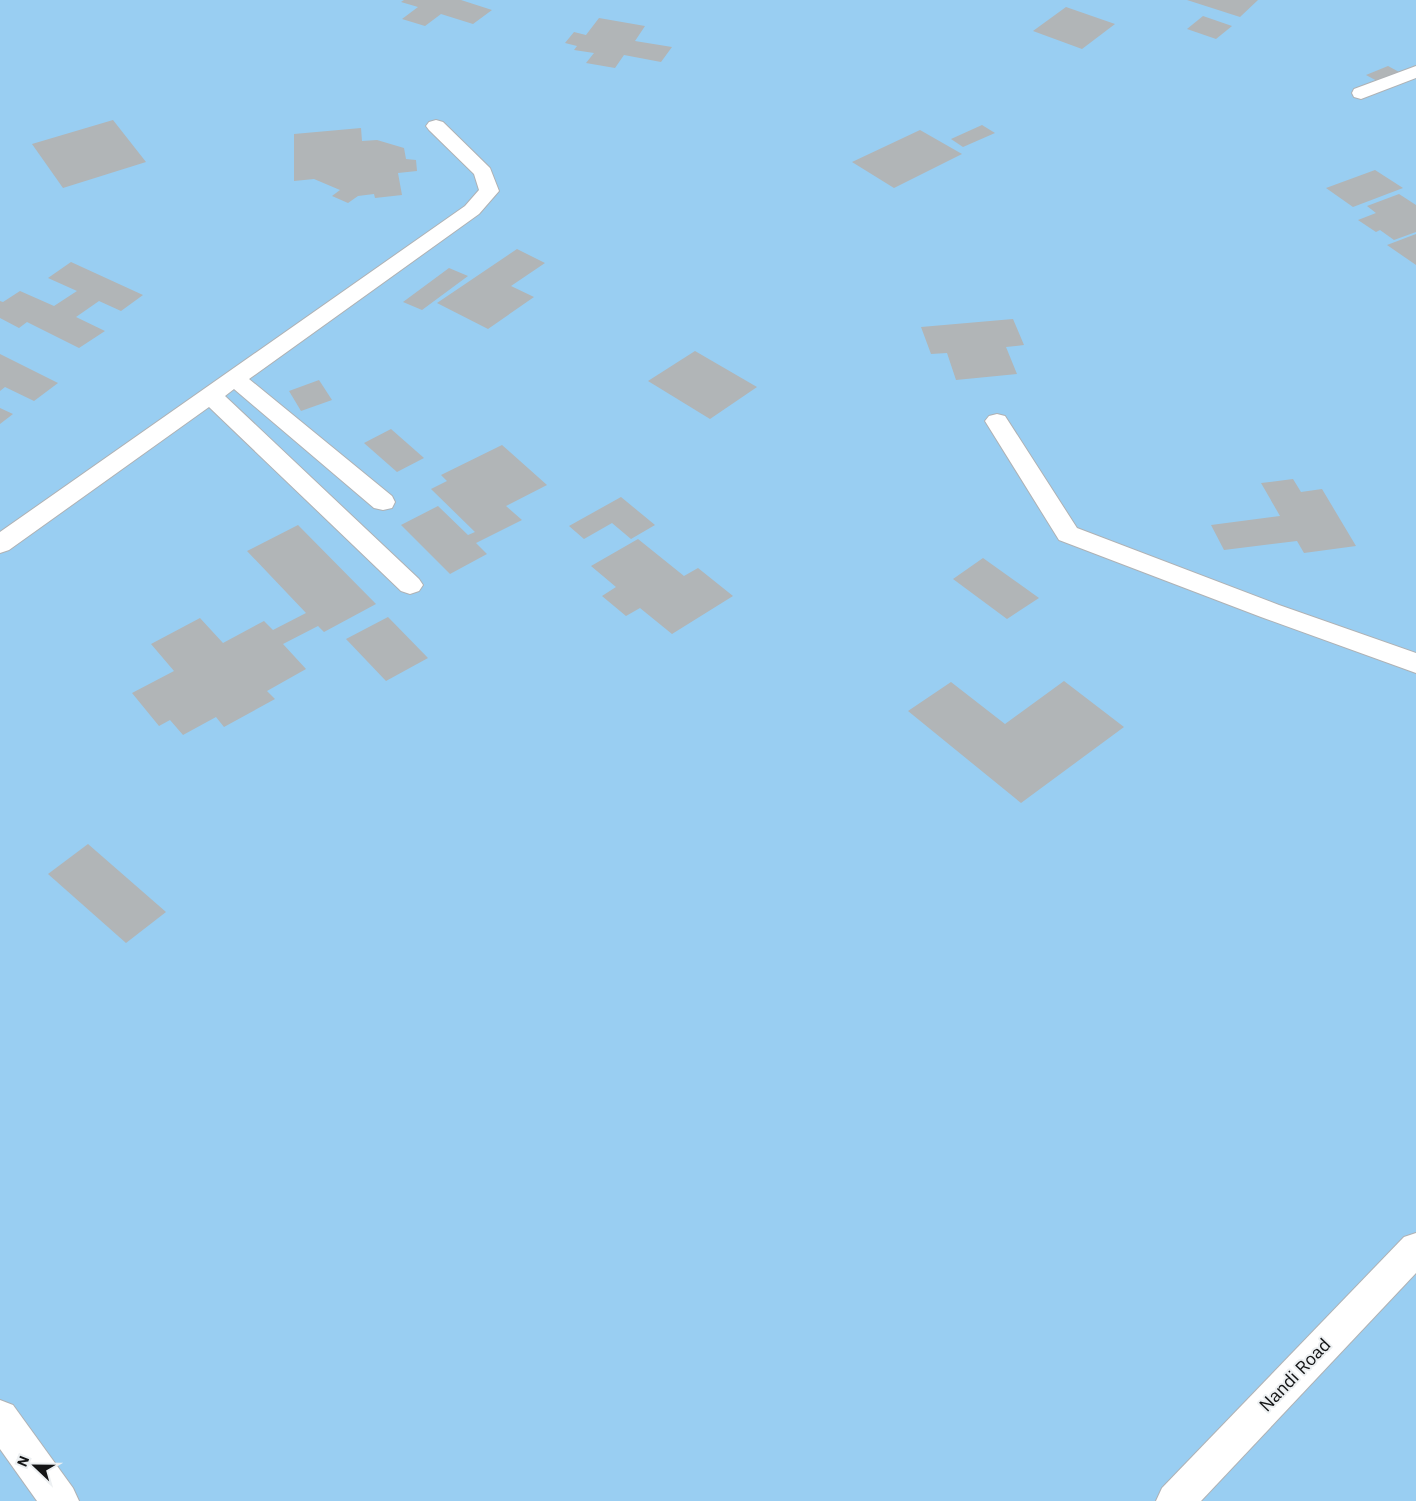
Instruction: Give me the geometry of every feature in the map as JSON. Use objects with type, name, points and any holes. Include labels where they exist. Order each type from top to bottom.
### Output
[{"type":"street","points":[[1361,93],[1416,72]]},
{"type":"street","points":[[0,544],[472,210],[489,192],[483,172],[436,126]]},
{"type":"street","points":[[234,378],[383,502]]},
{"type":"street","points":[[210,395],[410,585]]},
{"type":"street","points":[[997,421],[1068,534],[1270,611],[1416,663]]},
{"type":"street","name":"Nandi Road","points":[[1175,1501],[1416,1249]]},
{"type":"street","points":[[0,1418],[60,1501]]},
{"type":"shaded area","points":[[0,0],[1416,0],[1416,1501],[0,1501]]},
{"type":"building","points":[[404,0],[461,0],[492,10],[473,24],[441,14],[425,26],[402,19],[418,7],[401,2]]},
{"type":"building","points":[[1187,0],[1258,0],[1240,17]]},
{"type":"building","points":[[1066,7],[1115,24],[1082,49],[1033,31]]},
{"type":"building","points":[[1203,16],[1232,26],[1216,39],[1187,29]]},
{"type":"building","points":[[599,18],[645,26],[635,41],[672,47],[661,62],[624,55],[615,68],[586,63],[594,53],[574,50],[577,46],[565,43],[574,32],[586,35]]},
{"type":"building","points":[[1388,66],[1401,73],[1379,82],[1366,75]]},
{"type":"building","points":[[113,120],[146,162],[63,188],[32,144]]},
{"type":"building","points":[[982,125],[995,133],[963,147],[951,139]]},
{"type":"building","points":[[361,128],[362,141],[377,140],[404,148],[406,159],[416,160],[417,171],[398,173],[402,195],[375,198],[374,194],[358,196],[348,203],[332,196],[340,190],[314,179],[294,181],[294,134]]},
{"type":"building","points":[[920,130],[962,154],[894,188],[852,162]]},
{"type":"building","points":[[1375,170],[1403,188],[1353,207],[1326,188]]},
{"type":"building","points":[[1399,194],[1416,205],[1416,232],[1394,240],[1380,230],[1376,232],[1358,220],[1376,213],[1367,206]]},
{"type":"building","points":[[1416,234],[1416,265],[1387,245]]},
{"type":"building","points":[[517,249],[545,263],[511,286],[534,297],[488,329],[437,303]]},
{"type":"building","points":[[71,262],[143,295],[121,311],[99,301],[76,317],[105,331],[79,348],[27,322],[19,328],[0,318],[0,301],[3,302],[20,291],[54,306],[77,291],[48,278]]},
{"type":"building","points":[[449,268],[468,276],[422,310],[403,302]]},
{"type":"building","points":[[1013,319],[1024,345],[1006,347],[1017,374],[956,380],[947,353],[931,354],[921,327]]},
{"type":"building","points":[[695,351],[757,387],[710,419],[648,381]]},
{"type":"building","points":[[0,354],[58,383],[34,401],[5,387],[0,391]]},
{"type":"building","points":[[319,380],[332,400],[301,411],[289,391]]},
{"type":"building","points":[[0,408],[13,414],[0,424]]},
{"type":"building","points":[[391,429],[424,458],[397,472],[364,443]]},
{"type":"building","points":[[502,445],[547,485],[506,506],[522,520],[476,543],[487,554],[450,574],[401,525],[438,506],[468,535],[475,532],[431,489],[447,481],[441,475]]},
{"type":"building","points":[[1293,479],[1301,492],[1322,489],[1356,546],[1304,553],[1297,541],[1224,550],[1211,525],[1280,516],[1261,483]]},
{"type":"building","points":[[621,497],[655,525],[631,539],[612,523],[584,539],[569,526]]},
{"type":"building","points":[[298,525],[376,604],[324,632],[318,626],[283,644],[306,669],[267,691],[275,699],[224,727],[216,717],[183,735],[170,720],[159,726],[132,693],[174,671],[151,644],[200,618],[223,643],[264,621],[273,630],[306,613],[247,551]]},
{"type":"building","points":[[638,539],[684,576],[698,568],[733,596],[672,634],[640,608],[626,616],[602,596],[616,587],[591,566]]},
{"type":"building","points":[[983,558],[1039,598],[1007,619],[953,579]]},
{"type":"building","points":[[388,617],[428,658],[386,681],[346,639]]},
{"type":"building","points":[[1064,681],[1124,727],[1021,803],[908,711],[951,682],[1005,724]]},
{"type":"building","points":[[88,844],[166,912],[126,943],[48,874]]}]
